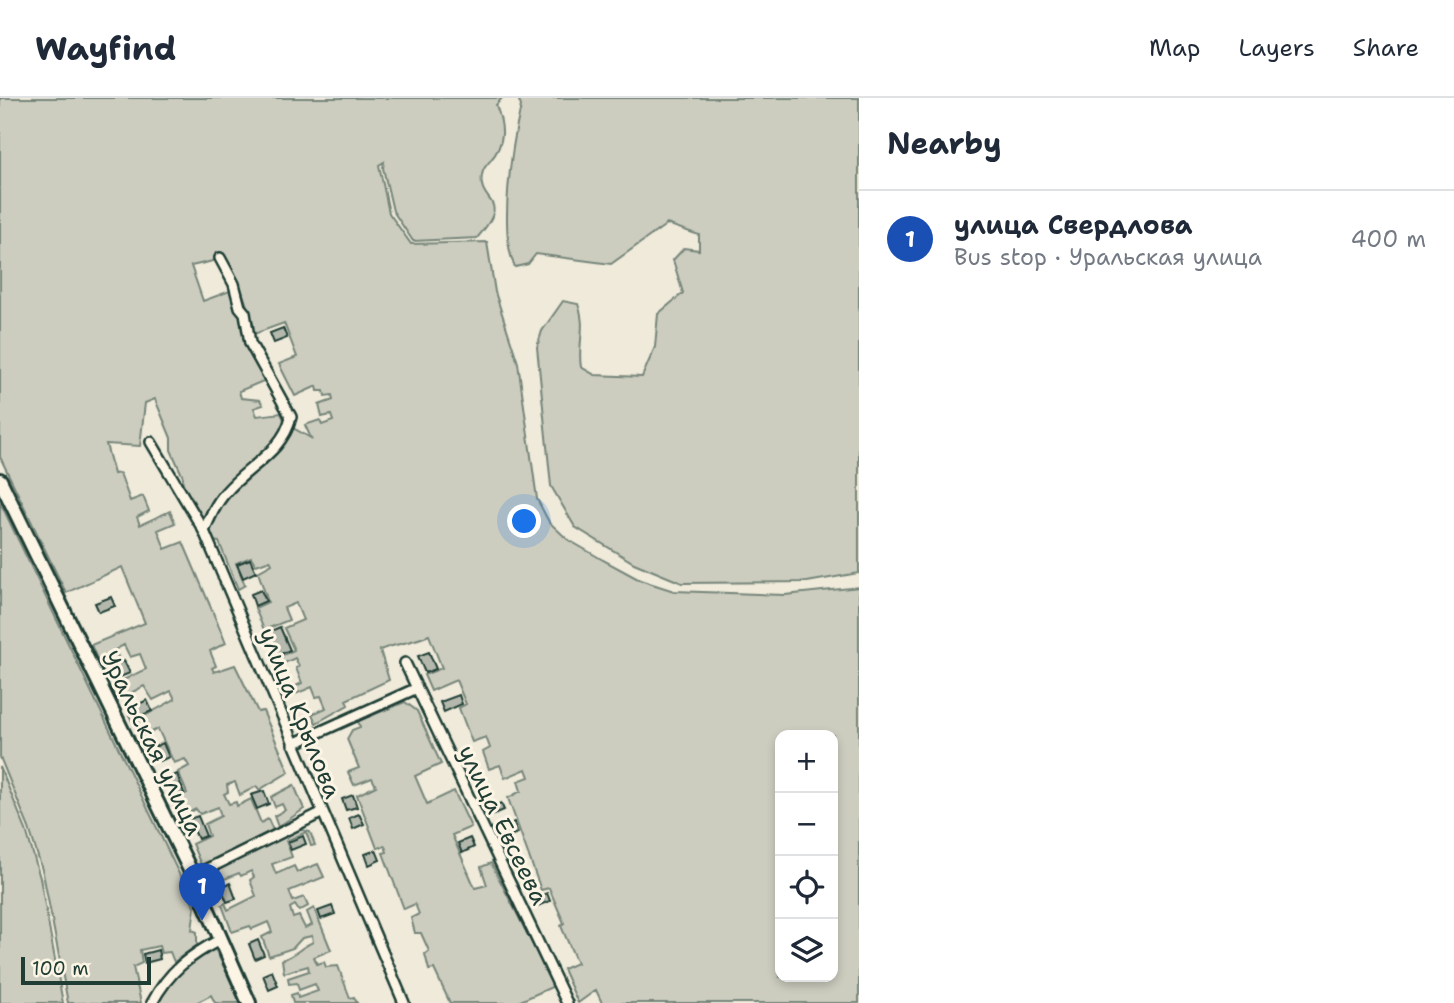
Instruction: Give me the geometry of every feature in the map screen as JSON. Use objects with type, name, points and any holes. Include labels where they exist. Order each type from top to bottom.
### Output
[{"type":"main road","name":"Уральская улица","points":[[0,480],[193,876],[249,1003]]},
{"type":"street","points":[[204,531],[226,491],[275,448],[288,432],[291,417],[250,343],[245,313],[220,258]]},
{"type":"street","name":"улица Крылова","points":[[151,442],[204,531],[321,813],[404,1003]]},
{"type":"street","name":"улица Евсеева","points":[[405,663],[415,689],[567,1003]]},
{"type":"street","points":[[293,744],[415,689]]},
{"type":"street","points":[[193,876],[321,813]]},
{"type":"street","points":[[152,1003],[164,981],[180,962],[221,939]]},
{"type":"shaded area","points":[[0,98],[502,98],[496,105],[502,127],[501,141],[482,175],[484,192],[494,208],[493,215],[477,238],[413,241],[393,211],[384,162],[379,165],[389,213],[411,244],[487,242],[495,292],[518,363],[537,499],[549,522],[567,539],[603,560],[640,580],[674,591],[785,595],[859,587],[859,1003],[602,1003],[596,990],[578,1003],[563,969],[577,963],[561,926],[564,923],[549,888],[541,890],[508,798],[521,791],[518,781],[529,777],[526,769],[505,778],[500,765],[489,769],[483,752],[490,748],[486,737],[472,742],[459,708],[466,704],[456,680],[431,691],[424,675],[442,668],[429,635],[380,650],[389,680],[346,700],[348,705],[316,723],[312,714],[326,708],[321,696],[316,697],[312,687],[293,695],[290,689],[302,683],[296,668],[299,666],[295,658],[280,665],[276,658],[294,650],[284,628],[303,620],[296,603],[284,608],[289,620],[264,630],[255,608],[268,602],[258,572],[272,564],[270,560],[256,565],[251,557],[236,563],[245,585],[238,589],[219,542],[213,541],[209,529],[182,488],[183,477],[171,450],[171,438],[155,399],[145,403],[140,446],[106,444],[114,474],[120,473],[130,501],[143,496],[149,511],[137,517],[140,525],[170,511],[175,523],[158,530],[165,549],[183,542],[226,643],[210,651],[216,666],[212,668],[214,672],[235,665],[258,712],[263,711],[289,772],[259,790],[257,786],[240,795],[235,782],[227,785],[228,792],[224,794],[229,804],[236,802],[237,806],[251,799],[261,823],[268,819],[273,830],[201,865],[192,844],[209,836],[205,824],[221,816],[218,807],[200,814],[196,809],[180,817],[171,801],[187,793],[178,772],[189,766],[185,759],[174,763],[158,729],[140,737],[128,713],[136,710],[141,718],[175,699],[171,691],[153,700],[144,686],[121,698],[115,684],[146,669],[140,654],[130,657],[124,645],[115,650],[119,659],[107,665],[113,679],[107,682],[91,645],[145,623],[122,567],[66,593],[0,457]],"holes":[[[219,255],[226,260],[237,279],[254,334],[284,323],[297,357],[279,364],[295,396],[317,386],[318,391],[324,391],[325,396],[332,395],[333,400],[319,405],[322,417],[331,415],[333,421],[322,425],[320,420],[305,425],[311,438],[286,424],[281,413],[257,416],[254,408],[263,405],[260,400],[241,398],[239,391],[266,380],[242,315],[235,306],[230,291],[203,301],[191,266],[213,261]]]},
{"type":"shaded area","points":[[518,98],[859,98],[859,573],[807,582],[682,583],[634,563],[575,527],[551,486],[537,347],[542,331],[563,301],[578,304],[582,320],[581,367],[595,375],[642,377],[655,347],[658,314],[683,293],[673,260],[684,248],[699,250],[699,235],[667,224],[611,264],[536,254],[528,264],[515,267],[507,233],[507,211],[511,165],[521,106]]},
{"type":"shaded area","points":[[0,502],[195,907],[192,930],[197,932],[197,945],[174,962],[170,952],[161,953],[159,946],[140,950],[142,963],[133,967],[141,1003],[68,1003],[43,873],[29,828],[0,757]]},
{"type":"shaded area","points":[[405,702],[417,711],[441,764],[415,776],[427,804],[454,791],[471,827],[452,835],[475,888],[487,885],[481,867],[491,863],[554,986],[516,1003],[450,1003],[434,969],[429,970],[425,954],[429,951],[421,933],[415,933],[411,918],[419,914],[415,904],[404,909],[383,853],[387,852],[385,846],[377,848],[357,795],[376,786],[372,778],[354,785],[348,772],[359,768],[347,739],[352,730],[360,727],[358,721]]},
{"type":"shaded area","points":[[0,767],[26,830],[40,878],[63,1003],[0,1003]]},
{"type":"shaded area","points":[[294,785],[304,809],[278,827],[274,816],[285,810],[282,804],[275,807],[271,797]]},
{"type":"shaded area","points":[[299,829],[310,832],[315,845],[311,846],[306,832],[286,841],[292,857],[272,864],[276,874],[294,866],[297,872],[318,864],[324,877],[289,891],[293,901],[304,897],[308,906],[299,911],[295,905],[290,908],[293,918],[299,916],[305,928],[312,925],[307,912],[314,908],[331,950],[314,957],[317,964],[324,962],[326,967],[338,966],[350,998],[354,997],[357,1003],[293,1003],[291,995],[297,993],[298,998],[318,991],[315,984],[299,990],[297,983],[289,984],[288,978],[309,971],[308,966],[284,973],[282,960],[313,942],[312,936],[302,938],[293,948],[269,956],[262,937],[272,932],[268,922],[252,929],[250,926],[232,932],[222,905],[225,903],[228,910],[256,896],[250,880],[254,877],[251,871],[210,885],[206,873]]},
{"type":"shaded area","points":[[215,949],[242,1003],[215,1003],[211,995],[196,1003],[157,1003],[167,985],[181,970]]},
{"type":"building","points":[[283,328],[287,338],[274,343],[270,333]]},
{"type":"building","points":[[250,559],[256,572],[243,578],[237,564]]},
{"type":"building","points":[[261,590],[266,601],[255,606],[251,594]]},
{"type":"building","points":[[111,597],[115,606],[99,612],[95,603]]},
{"type":"building","points":[[280,627],[290,650],[276,656],[266,633]]},
{"type":"building","points":[[429,652],[436,669],[425,673],[418,656]]},
{"type":"building","points":[[124,661],[130,673],[120,677],[115,665]]},
{"type":"building","points":[[459,695],[462,704],[444,712],[440,702]]},
{"type":"building","points":[[147,700],[152,711],[140,716],[135,706]]},
{"type":"building","points":[[163,743],[169,757],[160,761],[154,747]]},
{"type":"building","points":[[177,774],[184,793],[176,796],[168,778]]},
{"type":"building","points":[[264,791],[269,804],[257,809],[251,795]]},
{"type":"building","points":[[353,795],[357,807],[346,810],[342,799]]},
{"type":"building","points":[[501,803],[504,810],[490,816],[487,809]]},
{"type":"building","points":[[359,814],[364,824],[353,829],[349,818]]},
{"type":"building","points":[[198,816],[206,836],[198,839],[189,819]]},
{"type":"building","points":[[514,822],[518,833],[501,839],[497,829]]},
{"type":"building","points":[[303,836],[306,844],[291,850],[288,842]]},
{"type":"building","points":[[470,838],[474,847],[462,853],[458,843]]},
{"type":"building","points":[[376,850],[380,860],[369,865],[365,854]]},
{"type":"building","points":[[230,883],[236,899],[227,902],[221,887]]},
{"type":"building","points":[[547,893],[550,901],[535,907],[532,899]]},
{"type":"building","points":[[332,906],[335,914],[321,919],[318,911]]},
{"type":"building","points":[[258,940],[264,955],[255,959],[249,944]]},
{"type":"building","points":[[158,950],[160,959],[145,963],[143,954]]},
{"type":"building","points":[[272,971],[278,986],[269,990],[263,975]]},
{"type":"place","name":"улица Свердлова","points":[[202,921]]}]
